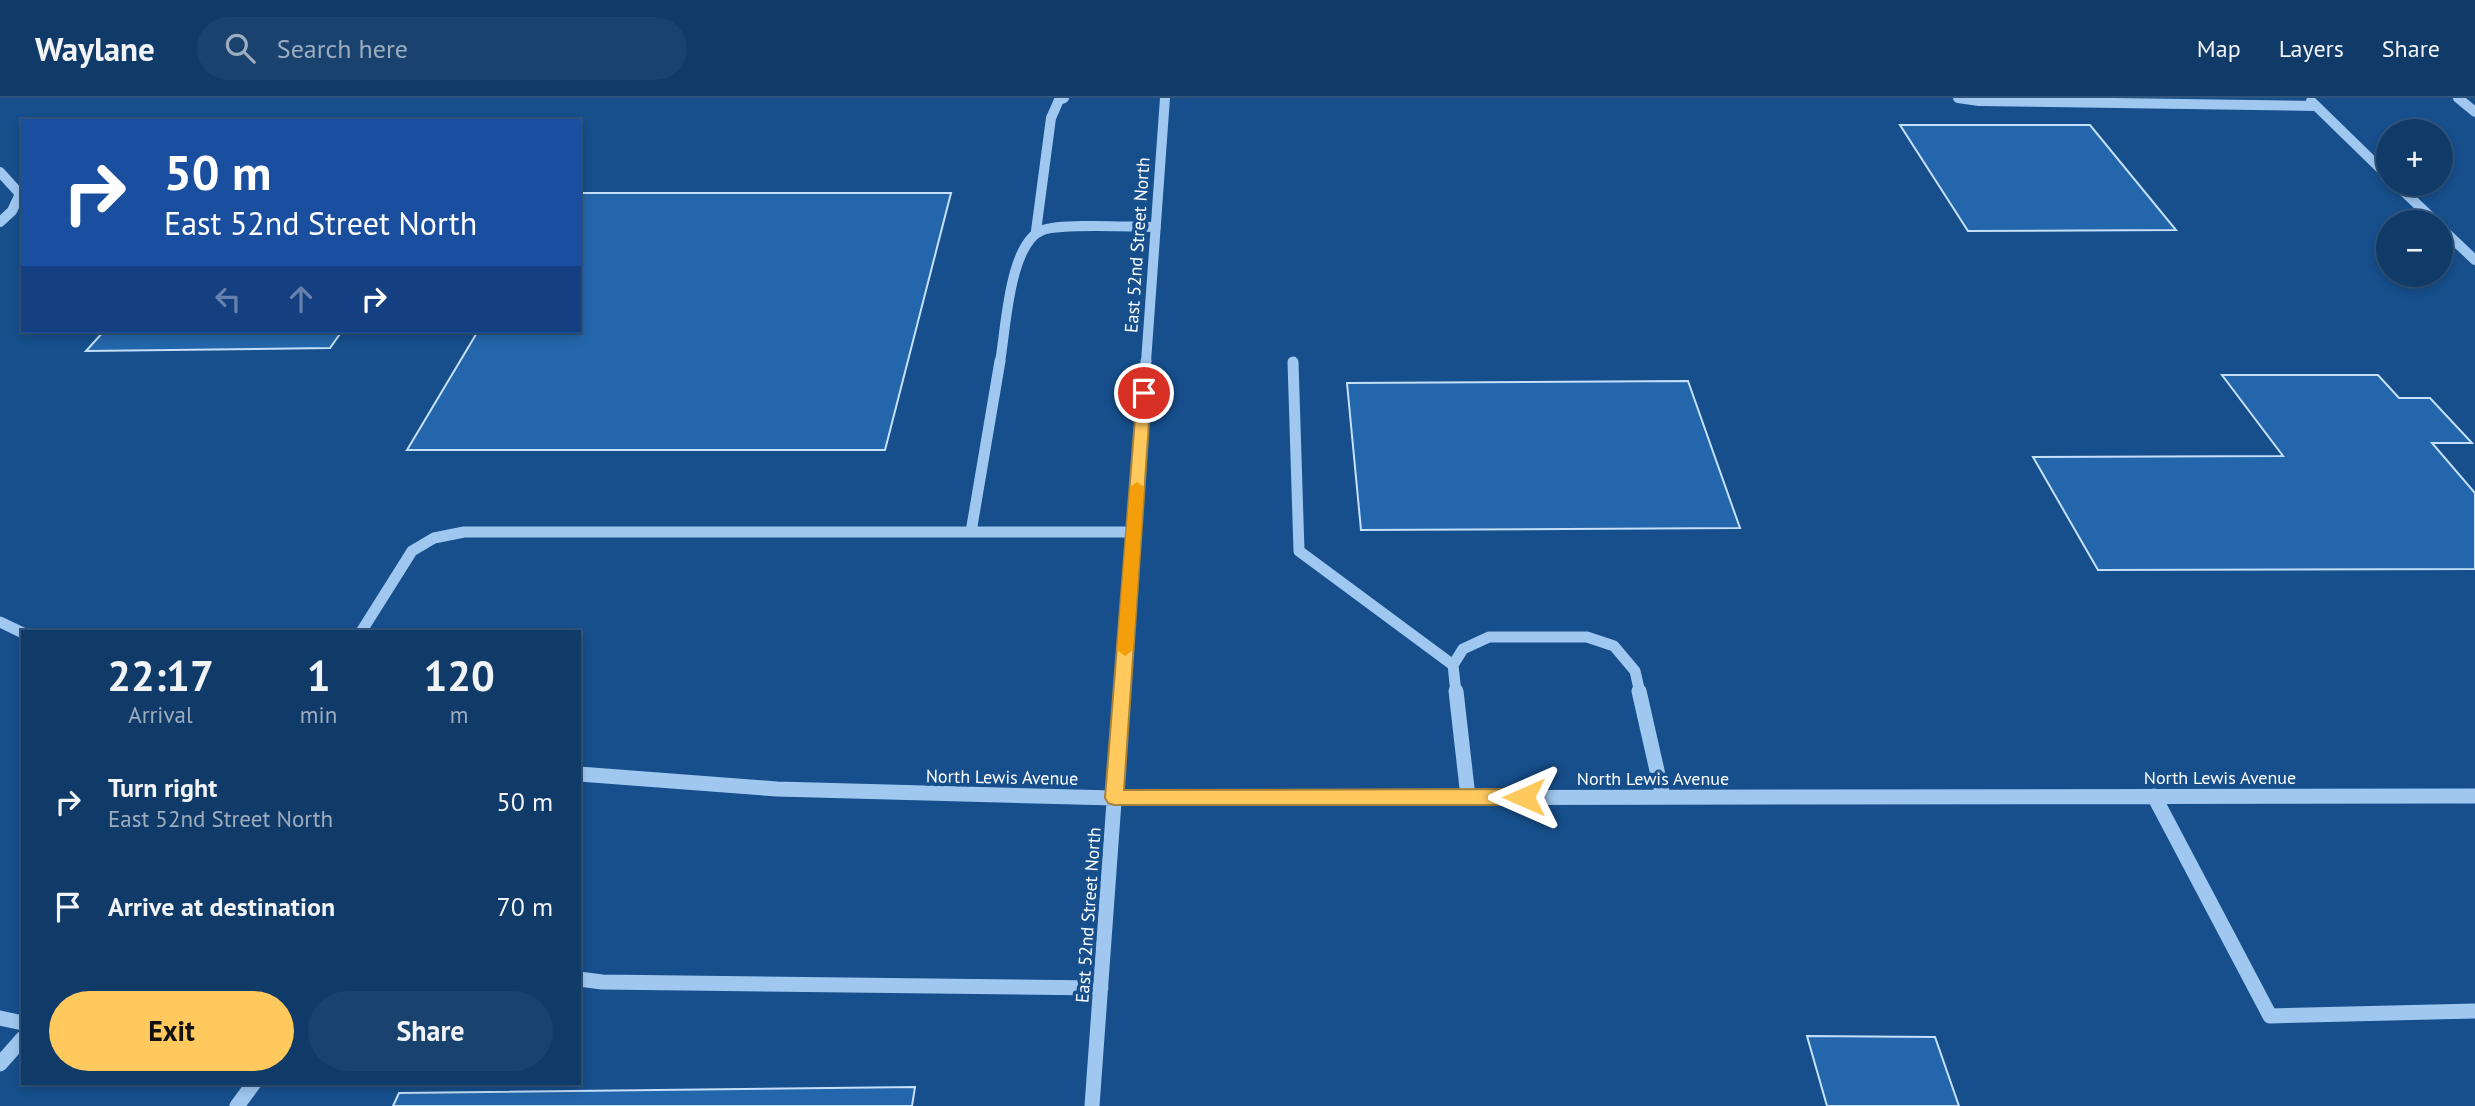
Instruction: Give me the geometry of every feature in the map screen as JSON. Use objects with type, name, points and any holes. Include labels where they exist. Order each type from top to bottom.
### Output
[{"type":"street","points":[[1036,231],[1051,118],[1059,100],[1064,98]]},
{"type":"street","name":"East 52nd Street North","points":[[1092,1106],[1165,98]]},
{"type":"street","points":[[1958,98],[1991,101],[2316,106]]},
{"type":"street","points":[[2308,98],[2376,164]]},
{"type":"street","points":[[2458,98],[2475,112]]},
{"type":"street","points":[[0,172],[20,194],[12,211],[0,222]]},
{"type":"street","points":[[2409,196],[2423,210]]},
{"type":"street","points":[[971,532],[1017,262],[1025,241],[1036,231],[1048,228],[1156,227]]},
{"type":"street","points":[[2453,239],[2475,260]]},
{"type":"street","points":[[1293,362],[1299,551],[1453,664]]},
{"type":"street","points":[[362,630],[412,551],[434,538],[464,532],[1134,532]]},
{"type":"street","points":[[0,622],[21,632]]},
{"type":"street","points":[[1468,797],[1453,664],[1463,649],[1489,637],[1587,637],[1614,646],[1635,671],[1663,797]]},
{"type":"street","name":"North Lewis Avenue","points":[[581,774],[778,789],[1114,798],[2475,796]]},
{"type":"street","points":[[0,1018],[21,1023]]},
{"type":"street","points":[[0,1064],[21,1040]]},
{"type":"street","points":[[237,1106],[253,1085]]},
{"type":"lane","points":[[2154,796],[2270,1016],[2475,1011]]},
{"type":"lane","points":[[581,979],[602,982],[1101,988]]},
{"type":"building","points":[[1900,125],[2090,125],[2176,230],[1968,231]]},
{"type":"building","points":[[581,193],[951,193],[885,450],[407,450],[477,333],[581,333]]},
{"type":"building","points":[[102,333],[341,333],[330,348],[86,351]]},
{"type":"building","points":[[2222,375],[2378,375],[2399,398],[2430,398],[2472,443],[2432,443],[2475,493],[2475,569],[2098,570],[2033,457],[2283,456]]},
{"type":"building","points":[[1688,381],[1740,528],[1361,530],[1347,383]]},
{"type":"building","points":[[1807,1036],[1935,1037],[1959,1106],[1827,1106]]},
{"type":"building","points":[[915,1087],[912,1106],[393,1106],[399,1093]]},
{"type":"slow traffic","points":[[1125,650],[1137,487]]},
{"type":"route","points":[[1144,393],[1114,798],[1524,797]]}]
